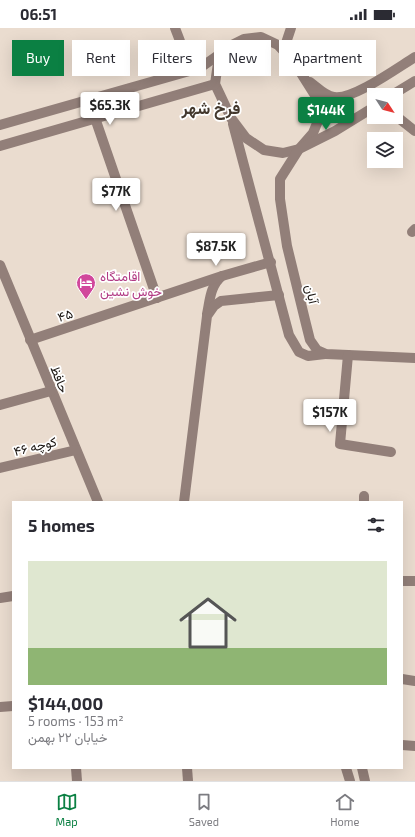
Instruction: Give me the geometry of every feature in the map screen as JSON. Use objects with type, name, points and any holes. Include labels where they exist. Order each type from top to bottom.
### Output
[{"type":"street","points":[[175,28],[180,40]]},
{"type":"street","points":[[244,39],[249,28]]},
{"type":"street","points":[[287,40],[291,28]]},
{"type":"street","points":[[244,39],[261,37],[279,46]]},
{"type":"street","points":[[305,78],[328,95],[336,98],[355,93],[415,57]]},
{"type":"street","points":[[0,125],[200,68],[214,58]]},
{"type":"street","points":[[216,76],[215,84],[231,118],[271,262],[289,335],[299,352],[308,356],[326,354],[415,358]]},
{"type":"street","points":[[299,149],[313,133],[320,116],[318,100],[305,78]]},
{"type":"street","points":[[403,88],[415,81]]},
{"type":"street","points":[[0,146],[215,84]]},
{"type":"street","points":[[231,118],[246,138],[264,150],[283,153],[299,149],[336,131],[367,111]]},
{"type":"street","points":[[95,118],[157,298]]},
{"type":"street","points":[[403,122],[415,131]]},
{"type":"street","name":"آبان","points":[[299,149],[280,179],[280,199],[287,246],[310,340],[317,350],[326,354]]},
{"type":"street","name":"۴۵","points":[[30,340],[222,276],[271,262]]},
{"type":"street","name":"حافظ","points":[[0,265],[3,283],[30,340],[98,501]]},
{"type":"street","points":[[184,501],[207,316],[213,288],[216,281],[222,276]]},
{"type":"street","points":[[207,316],[214,306],[221,301],[279,295]]},
{"type":"street","points":[[348,355],[340,444],[391,452]]},
{"type":"street","points":[[0,405],[51,391]]},
{"type":"street","name":"کوچه ۴۶","points":[[0,468],[76,450]]},
{"type":"street","points":[[403,581],[415,581]]},
{"type":"street","points":[[0,598],[12,596]]},
{"type":"street","points":[[403,679],[415,680]]},
{"type":"street","points":[[0,707],[12,706]]},
{"type":"street","points":[[403,745],[415,746]]},
{"type":"street","points":[[76,769],[77,781]]},
{"type":"street","points":[[187,769],[188,781]]},
{"type":"street","points":[[346,769],[350,781]]},
{"type":"street","points":[[362,769],[365,781]]},
{"type":"place","name":"اقامتگاه خوش نشین","points":[[86,300]]},
{"type":"district","name":"فرخ شهر","points":[[211,108]]}]
